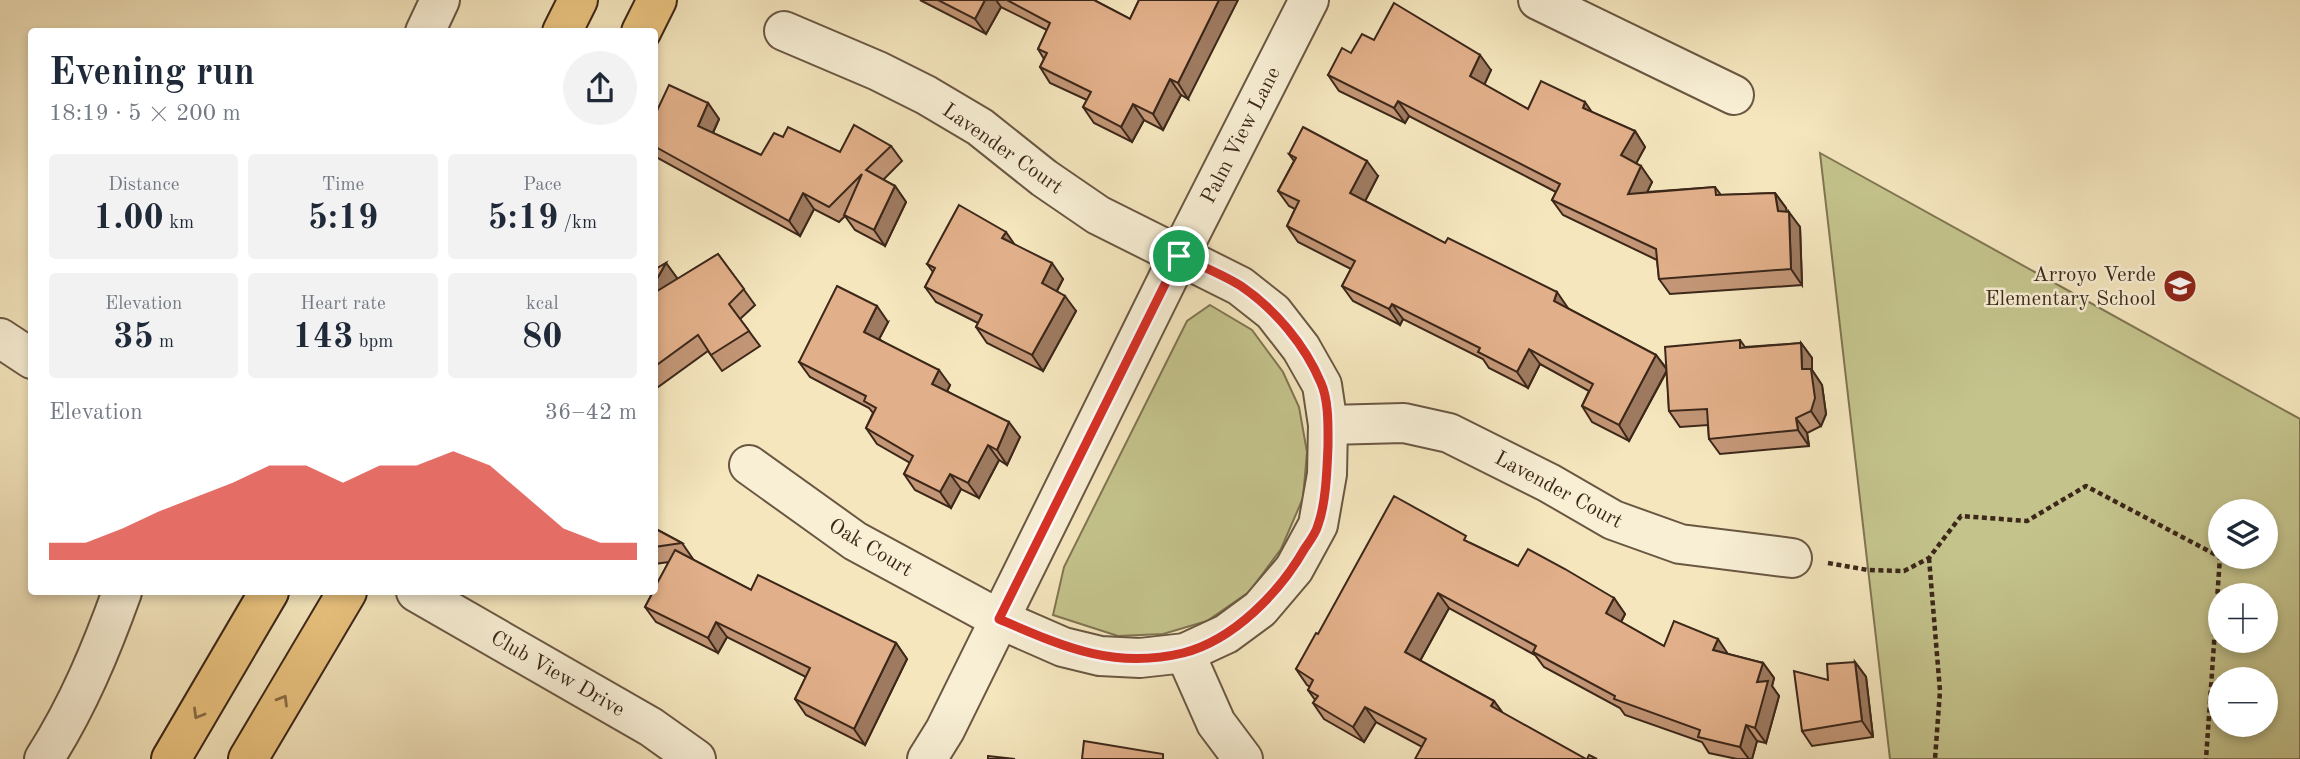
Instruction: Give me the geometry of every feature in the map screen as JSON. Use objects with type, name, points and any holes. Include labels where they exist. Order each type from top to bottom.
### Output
[{"type":"main road","points":[[564,28],[578,0]]},
{"type":"main road","points":[[643,28],[657,0]]},
{"type":"main road","points":[[171,759],[268,595]]},
{"type":"main road","points":[[248,759],[346,595]]},
{"type":"street","points":[[427,28],[440,0]]},
{"type":"street","name":"Palm View Lane","points":[[927,759],[945,730],[1308,0]]},
{"type":"street","points":[[1538,0],[1734,95]]},
{"type":"street","name":"Lavender Court","points":[[784,31],[878,71],[926,95],[980,127],[1044,178],[1098,215],[1240,286],[1273,312],[1301,348],[1322,385],[1328,425],[1404,423],[1449,433],[1549,483],[1613,520],[1680,544],[1792,558]]},
{"type":"street","points":[[0,338],[28,356]]},
{"type":"street","name":"Oak Court","points":[[749,465],[855,541],[999,619],[1063,647],[1100,656],[1140,658],[1185,653],[1226,634],[1259,608],[1294,569],[1318,525],[1327,474],[1328,425]]},
{"type":"street","points":[[44,759],[64,728],[99,656],[121,595]]},
{"type":"street","name":"Club View Drive","points":[[421,595],[652,727],[696,759]]},
{"type":"street","points":[[1185,653],[1216,723],[1243,759]]},
{"type":"path","points":[[1868,570],[1904,571],[1929,558],[1961,516],[2026,521],[2086,485],[2220,557],[2206,759]]},
{"type":"path","points":[[1929,558],[1940,691],[1935,759]]},
{"type":"shaded area","points":[[1820,153],[2300,419],[2300,759],[1890,759]]},
{"type":"shaded area","points":[[1210,305],[1252,330],[1283,372],[1299,407],[1307,452],[1303,498],[1281,549],[1249,592],[1207,621],[1163,634],[1118,636],[1053,615],[1064,567],[1187,321]]},
{"type":"building","points":[[938,0],[985,0],[975,19]]},
{"type":"building","points":[[1007,0],[1094,0],[1130,19],[1139,0],[1219,0],[1178,83],[1170,79],[1153,114],[1133,104],[1121,127],[1083,107],[1091,92],[1040,67],[1047,53],[1038,49],[1050,23]]},
{"type":"building","points":[[1394,3],[1480,55],[1470,76],[1528,109],[1541,81],[1585,102],[1583,108],[1635,131],[1621,155],[1641,166],[1628,194],[1715,187],[1716,195],[1775,193],[1778,211],[1789,212],[1791,269],[1659,279],[1656,249],[1552,200],[1560,184],[1398,101],[1394,108],[1328,75],[1342,48],[1351,53],[1362,34],[1374,40]]},
{"type":"building","points":[[669,85],[708,103],[698,126],[761,155],[774,133],[783,137],[788,127],[840,152],[854,125],[891,146],[866,170],[895,186],[874,230],[844,215],[862,174],[829,207],[803,193],[789,221],[658,148],[658,108]]},
{"type":"building","points":[[1303,127],[1367,161],[1350,193],[1445,243],[1448,238],[1557,292],[1554,301],[1656,355],[1619,425],[1582,406],[1593,384],[1529,349],[1517,372],[1478,352],[1480,348],[1392,304],[1389,309],[1342,286],[1355,261],[1287,226],[1299,201],[1278,191],[1296,158],[1289,154]]},
{"type":"building","points":[[959,205],[1006,232],[1002,238],[1052,263],[1042,283],[1065,296],[1032,355],[976,327],[982,315],[925,287],[935,268],[927,264]]},
{"type":"building","points":[[718,254],[744,289],[729,304],[749,331],[711,355],[698,335],[658,364],[658,291]]},
{"type":"building","points":[[666,263],[658,277],[658,268]]},
{"type":"building","points":[[837,286],[877,306],[864,332],[939,370],[932,384],[1009,422],[997,450],[988,445],[968,483],[950,474],[940,492],[904,474],[913,456],[866,428],[876,408],[864,401],[866,396],[799,362]]},
{"type":"building","points":[[1740,340],[1740,348],[1801,343],[1802,369],[1811,369],[1815,398],[1811,411],[1796,418],[1798,430],[1709,439],[1707,409],[1669,411],[1665,347]]},
{"type":"building","points":[[1394,496],[1466,536],[1464,540],[1518,566],[1528,549],[1565,569],[1614,598],[1606,613],[1664,646],[1674,621],[1718,639],[1713,650],[1763,663],[1757,682],[1768,681],[1755,728],[1746,725],[1740,747],[1698,737],[1700,730],[1614,699],[1615,696],[1533,652],[1536,646],[1438,593],[1405,652],[1494,701],[1491,706],[1586,759],[1415,759],[1426,739],[1365,707],[1353,727],[1313,703],[1318,696],[1308,690],[1313,680],[1296,669]]},
{"type":"building","points":[[658,530],[682,543],[658,546]]},
{"type":"building","points":[[675,550],[751,590],[758,575],[896,643],[854,729],[795,699],[810,668],[716,622],[708,638],[645,607],[651,595],[658,595],[658,582]]},
{"type":"building","points":[[1855,662],[1862,721],[1802,731],[1794,671],[1828,680],[1827,664]]},
{"type":"building","points":[[1084,741],[1163,754],[1163,759],[1082,759]]},
{"type":"building","points":[[988,756],[1015,759],[988,759]]},
{"type":"place","name":"Arroyo Verde Elementary School","points":[[2180,286]]},
{"type":"route","points":[[1179,256],[1240,286],[1273,312],[1301,348],[1322,385],[1328,425],[1327,474],[1318,525],[1294,569],[1259,608],[1226,634],[1185,653],[1140,658],[1100,656],[1063,647],[999,619],[1179,256]]}]
